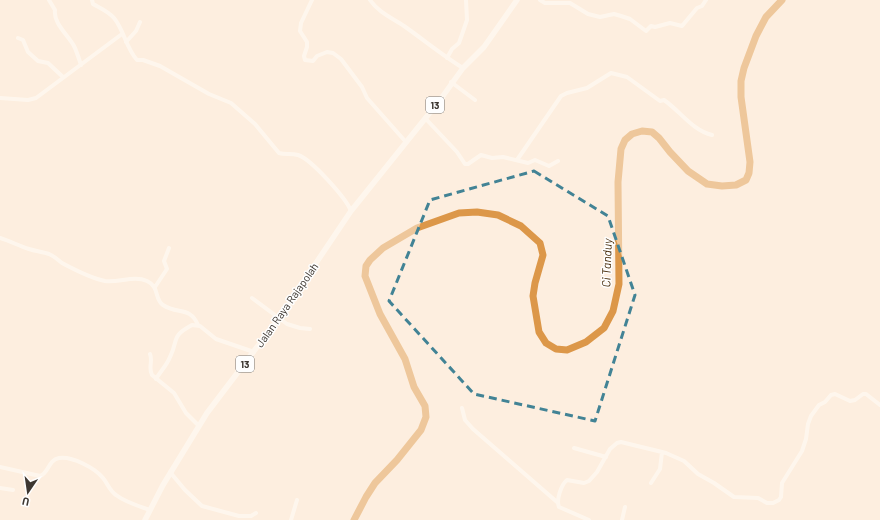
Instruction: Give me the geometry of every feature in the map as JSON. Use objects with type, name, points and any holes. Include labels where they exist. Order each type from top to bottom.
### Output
[{"type":"highway","name":"13","points":[[351,211],[424,117],[440,100],[462,68],[484,47],[517,0]]},
{"type":"highway","name":"Jalan Raya Rajapolah","points":[[145,520],[170,472],[207,413],[279,318],[351,211]]},
{"type":"street","points":[[49,0],[55,10],[57,20],[74,46],[81,65]]},
{"type":"street","points":[[92,0],[93,4],[108,12],[115,19],[132,54],[137,60],[143,60],[160,66],[209,94],[231,104],[255,124],[279,153],[298,155],[317,169],[338,192],[351,211]]},
{"type":"street","points":[[312,0],[300,25],[300,31],[307,42],[304,56],[305,60],[313,62],[317,56],[327,52],[332,53],[341,59],[362,87],[367,98],[405,141]]},
{"type":"street","points":[[370,0],[374,6],[462,68]]},
{"type":"street","points":[[447,58],[452,49],[459,44],[467,20],[466,0]]},
{"type":"street","points":[[540,0],[545,3],[570,3],[588,14],[600,17],[614,14],[621,16],[630,19],[646,31],[651,26],[655,28],[670,23],[682,26],[706,0]]},
{"type":"street","points":[[126,42],[136,32],[140,22]]},
{"type":"street","points":[[0,98],[31,100],[36,98],[122,34]]},
{"type":"street","points":[[18,38],[23,40],[27,52],[37,60],[48,63],[64,78]]},
{"type":"street","points":[[517,160],[561,96],[587,88],[611,73],[627,77],[660,101],[664,100],[704,133],[712,135]]},
{"type":"street","points":[[451,82],[475,100]]},
{"type":"street","points":[[424,117],[457,152],[465,164],[468,164],[481,155],[492,158],[503,157],[528,163],[535,160],[550,166],[558,161]]},
{"type":"street","points":[[0,238],[29,249],[49,254],[74,270],[105,281],[142,279],[147,281],[155,287],[158,300],[162,305],[191,314],[195,318],[198,325],[216,339],[254,352]]},
{"type":"street","points":[[155,287],[167,269],[164,261],[169,248]]},
{"type":"street","points":[[252,298],[287,324],[310,329]]},
{"type":"street","points":[[156,379],[170,358],[176,338],[179,334],[192,325],[198,325]]},
{"type":"street","points":[[150,354],[150,371],[156,379],[174,393],[186,413],[199,426]]},
{"type":"street","points":[[557,502],[565,480],[586,482],[597,472],[613,446],[621,442],[662,452],[687,462],[698,474],[714,483],[734,498],[758,498],[767,503],[773,503],[781,497],[782,483],[802,451],[811,416],[819,406],[831,395],[835,394],[850,401],[855,400],[863,394],[866,394],[880,404]]},
{"type":"street","points":[[462,408],[465,420],[473,429],[490,446],[557,502],[560,508],[589,520]]},
{"type":"street","points":[[574,448],[606,457]]},
{"type":"street","points":[[651,483],[660,469],[662,452]]},
{"type":"street","points":[[0,467],[40,476],[54,459],[71,458],[101,476],[111,491],[117,496],[150,510]]},
{"type":"street","points":[[170,472],[185,490],[202,506],[239,516],[251,516],[256,512]]},
{"type":"street","points":[[0,488],[13,490]]},
{"type":"street","points":[[291,520],[297,500]]},
{"type":"street","points":[[622,520],[625,507]]},
{"type":"highlighted area","points":[[534,171],[608,216],[635,295],[595,421],[474,394],[389,301],[430,200]]},
{"type":"waterway","name":"Ci Tanduy","points":[[354,520],[375,483],[397,460],[421,430],[426,417],[425,406],[414,387],[405,359],[380,314],[365,276],[366,266],[370,260],[383,248],[417,228],[459,213],[477,212],[498,215],[521,226],[540,243],[543,255],[533,296],[539,332],[546,343],[556,349],[567,350],[586,342],[604,328],[613,311],[619,284],[618,182],[621,149],[625,140],[632,134],[642,131],[652,132],[688,171],[707,184],[722,186],[736,185],[746,180],[749,173],[750,162],[741,97],[741,81],[744,68],[756,36],[766,17],[782,0]]}]
